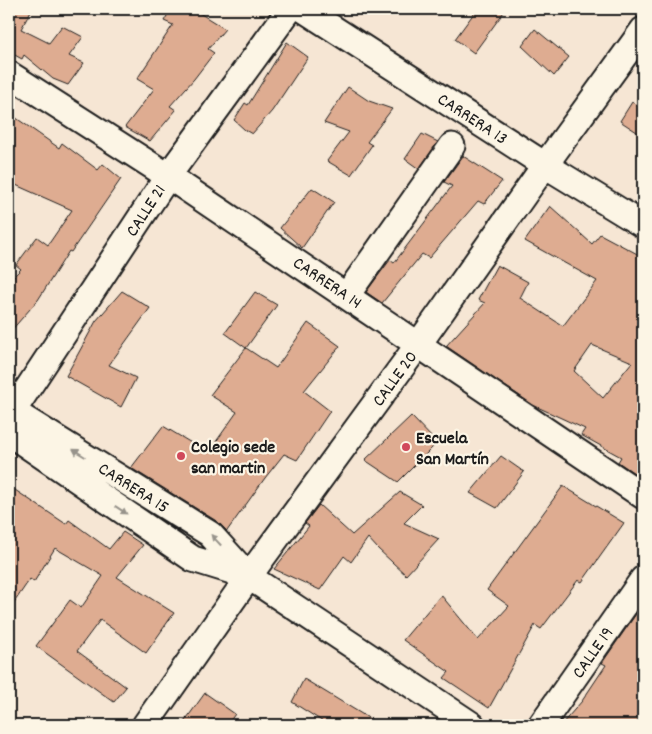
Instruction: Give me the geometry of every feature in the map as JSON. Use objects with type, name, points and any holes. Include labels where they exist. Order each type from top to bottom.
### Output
[{"type":"street","name":"CALLE 21","points":[[10,418],[168,176],[290,9]]},
{"type":"street","name":"CARRERA 13","points":[[304,9],[545,165],[643,225]]},
{"type":"street","name":"CALLE 20","points":[[145,725],[248,576],[418,345],[643,30]]},
{"type":"street","name":"CARRERA 14","points":[[9,74],[168,176],[347,295],[643,496]]},
{"type":"street","points":[[347,295],[452,146]]},
{"type":"street","name":"CARRERA 15","points":[[10,418],[193,558],[248,576],[472,725]]},
{"type":"street","name":"CALLE 19","points":[[541,725],[643,579]]},
{"type":"building","points":[[9,9],[32,9],[21,29],[49,43],[62,26],[83,37],[69,56],[84,63],[68,85],[53,79],[24,55],[22,59],[9,52]]},
{"type":"building","points":[[171,9],[193,9],[225,29],[208,49],[214,53],[170,106],[176,110],[150,141],[125,127],[154,89],[137,79],[173,25],[164,21]]},
{"type":"building","points":[[477,9],[506,9],[474,53],[455,39]]},
{"type":"building","points":[[535,29],[569,57],[554,76],[522,46]]},
{"type":"building","points":[[287,42],[308,57],[272,111],[252,134],[234,120],[245,103],[248,105]]},
{"type":"building","points":[[348,87],[369,101],[392,109],[367,142],[372,145],[351,175],[327,161],[349,132],[324,123]]},
{"type":"building","points":[[632,102],[643,109],[643,136],[620,121]]},
{"type":"building","points":[[9,113],[59,148],[62,143],[98,170],[103,164],[121,179],[71,252],[69,251],[38,300],[9,333],[9,281],[21,269],[16,265],[37,237],[48,245],[72,210],[9,182]]},
{"type":"building","points":[[422,134],[438,142],[419,169],[405,159]]},
{"type":"building","points":[[463,156],[502,181],[484,204],[478,201],[429,258],[422,254],[382,303],[366,292],[390,260],[394,263],[452,186],[444,182]]},
{"type":"building","points":[[312,188],[334,202],[302,248],[280,228]]},
{"type":"building","points":[[550,206],[592,244],[600,234],[643,257],[643,479],[618,462],[621,457],[581,435],[585,429],[533,405],[446,346],[485,303],[478,300],[497,265],[528,282],[520,298],[563,326],[597,281],[525,241]],"holes":[[[592,345],[632,362],[603,398],[574,371]]]},
{"type":"building","points":[[122,291],[150,308],[109,365],[136,378],[121,407],[66,376],[96,321]]},
{"type":"building","points":[[255,292],[277,305],[246,348],[225,333]]},
{"type":"building","points":[[308,323],[340,346],[304,391],[330,411],[297,460],[284,454],[227,531],[218,522],[131,468],[163,426],[208,453],[237,412],[210,395],[246,348],[276,368]]},
{"type":"building","points":[[411,416],[437,443],[398,482],[365,460]]},
{"type":"building","points":[[501,456],[524,472],[497,508],[470,493]]},
{"type":"building","points":[[9,486],[66,524],[69,520],[109,549],[123,532],[143,545],[117,577],[174,613],[146,653],[100,620],[77,651],[126,687],[114,702],[36,646],[70,600],[81,608],[103,576],[55,548],[34,582],[30,579],[9,610]]},
{"type":"building","points":[[563,486],[624,523],[582,582],[578,580],[541,629],[535,625],[489,708],[444,678],[449,672],[403,640],[441,595],[478,640],[509,606],[487,590]]},
{"type":"building","points":[[400,492],[422,505],[404,523],[439,539],[406,575],[368,538],[351,562],[344,556],[320,590],[274,569],[309,526],[305,523],[319,505],[352,535]]},
{"type":"building","points":[[643,604],[643,725],[561,725],[582,701],[606,665],[602,663]]},
{"type":"building","points":[[304,679],[380,725],[328,725],[292,702]]},
{"type":"building","points":[[205,693],[235,714],[227,725],[182,725]]},
{"type":"place","name":"Escuela San Martín","points":[[406,447]]},
{"type":"place","name":"Colegio sede san martin","points":[[181,456]]}]
